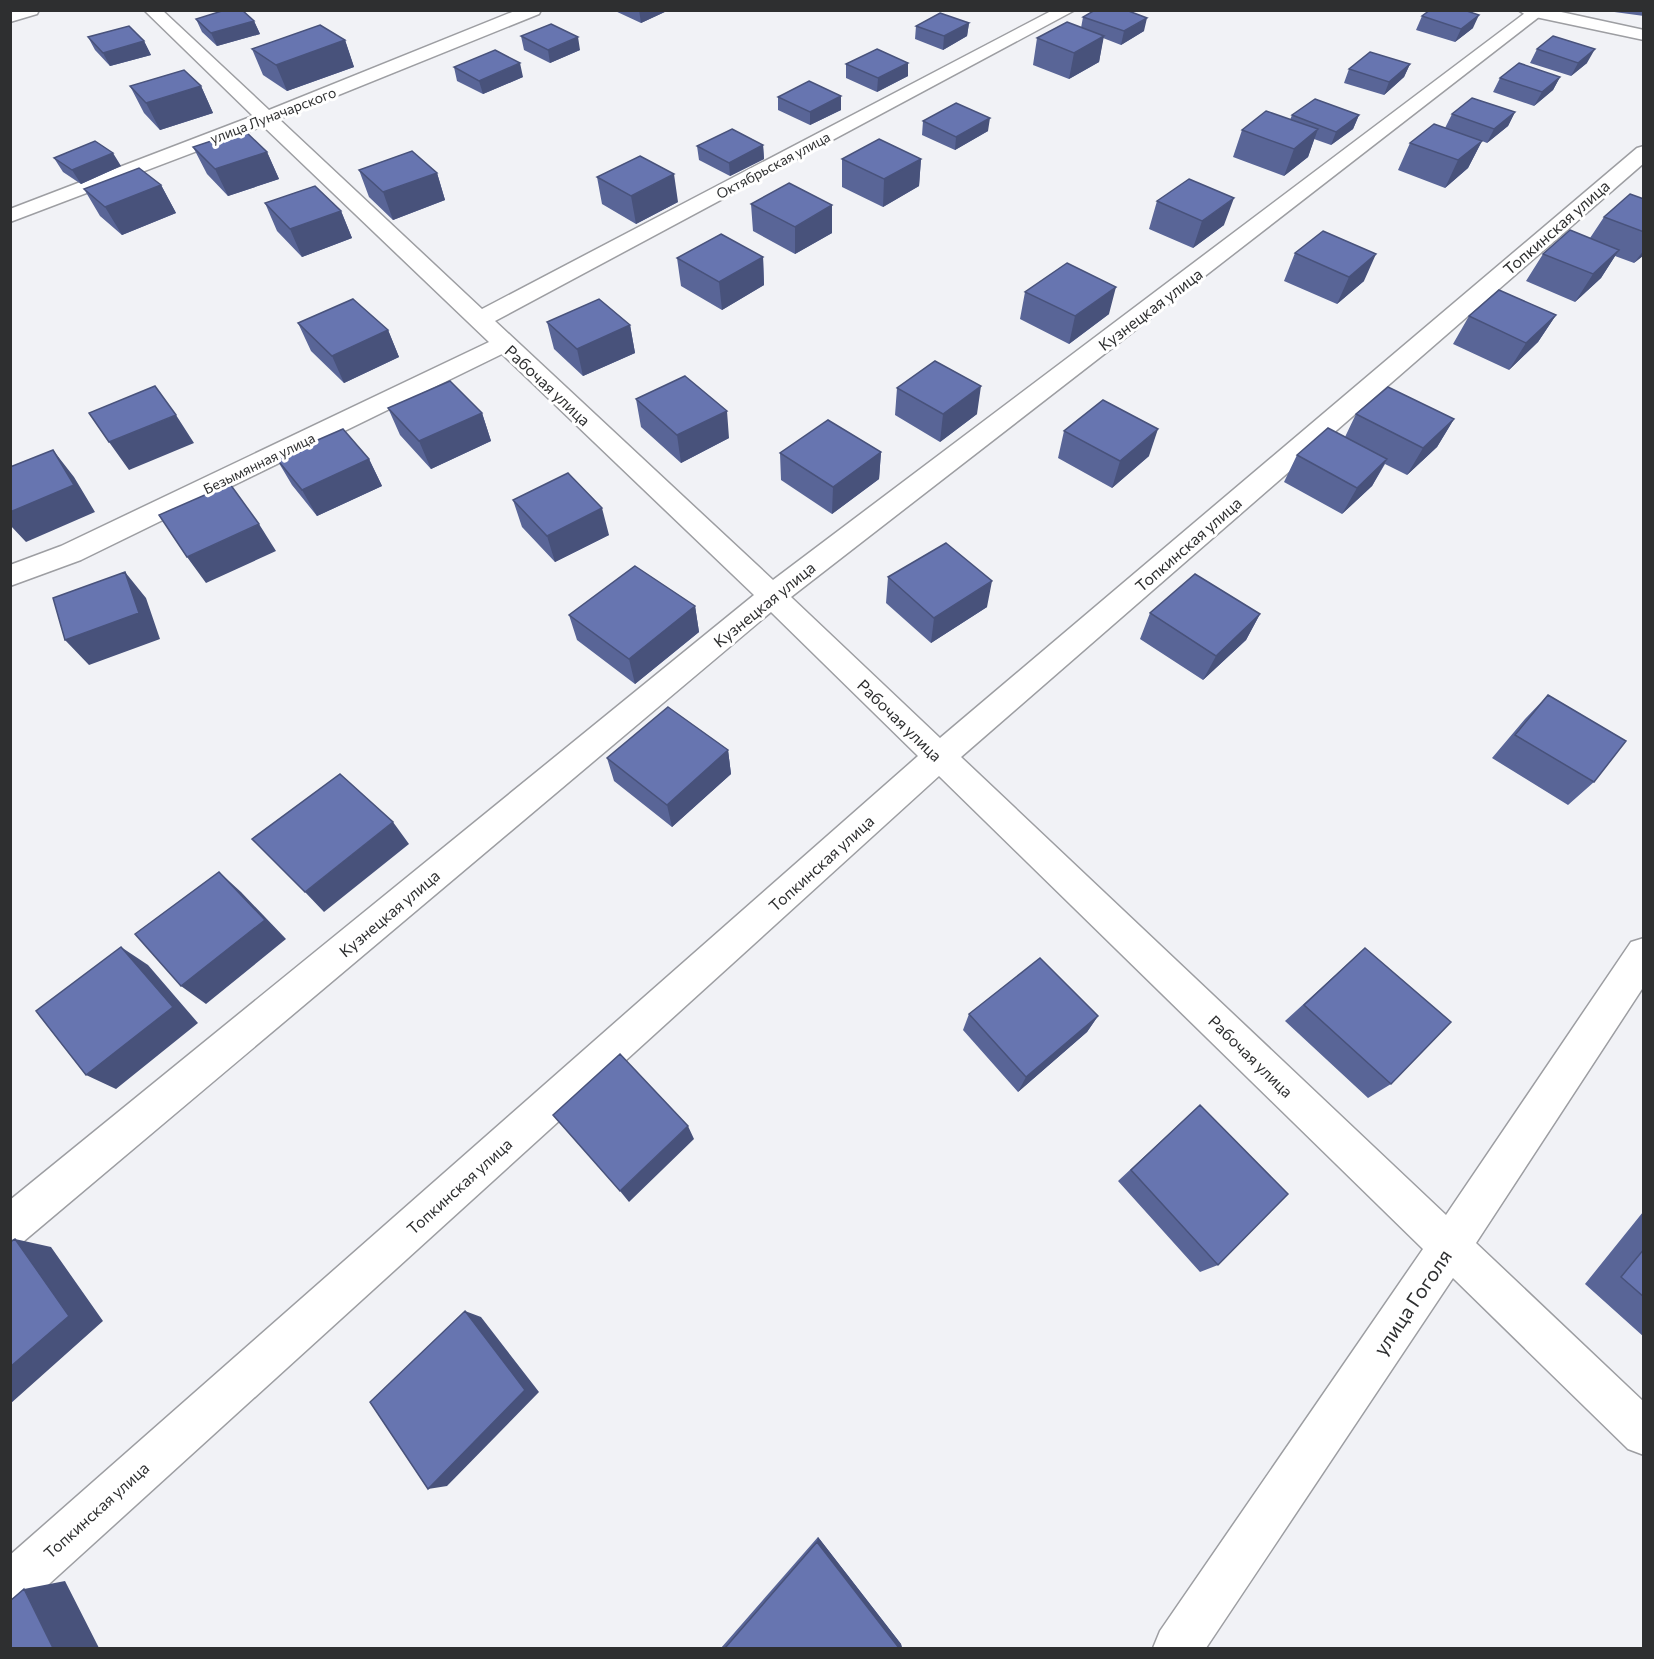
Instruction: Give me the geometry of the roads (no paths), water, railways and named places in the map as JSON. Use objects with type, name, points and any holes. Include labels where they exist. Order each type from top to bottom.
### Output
[{"type":"street","points":[[10,17],[31,10]]},
{"type":"street","name":"Рабочая улица","points":[[152,10],[772,596],[1644,1433]]},
{"type":"street","name":"улица Луначарского","points":[[10,216],[266,118],[534,10]]},
{"type":"street","name":"Октябрьская улица","points":[[479,320],[1067,10]]},
{"type":"street","points":[[1534,12],[1644,35]]},
{"type":"street","name":"Кузнецкая улица","points":[[10,1227],[772,596],[1534,12]]},
{"type":"street","name":"Топкинская улица","points":[[10,1587],[939,757],[1644,152]]},
{"type":"street","name":"Безымянная улица","points":[[10,576],[71,553],[505,344]]},
{"type":"street","name":"улица Гоголя","points":[[1176,1648],[1449,1247],[1644,954]]}]
